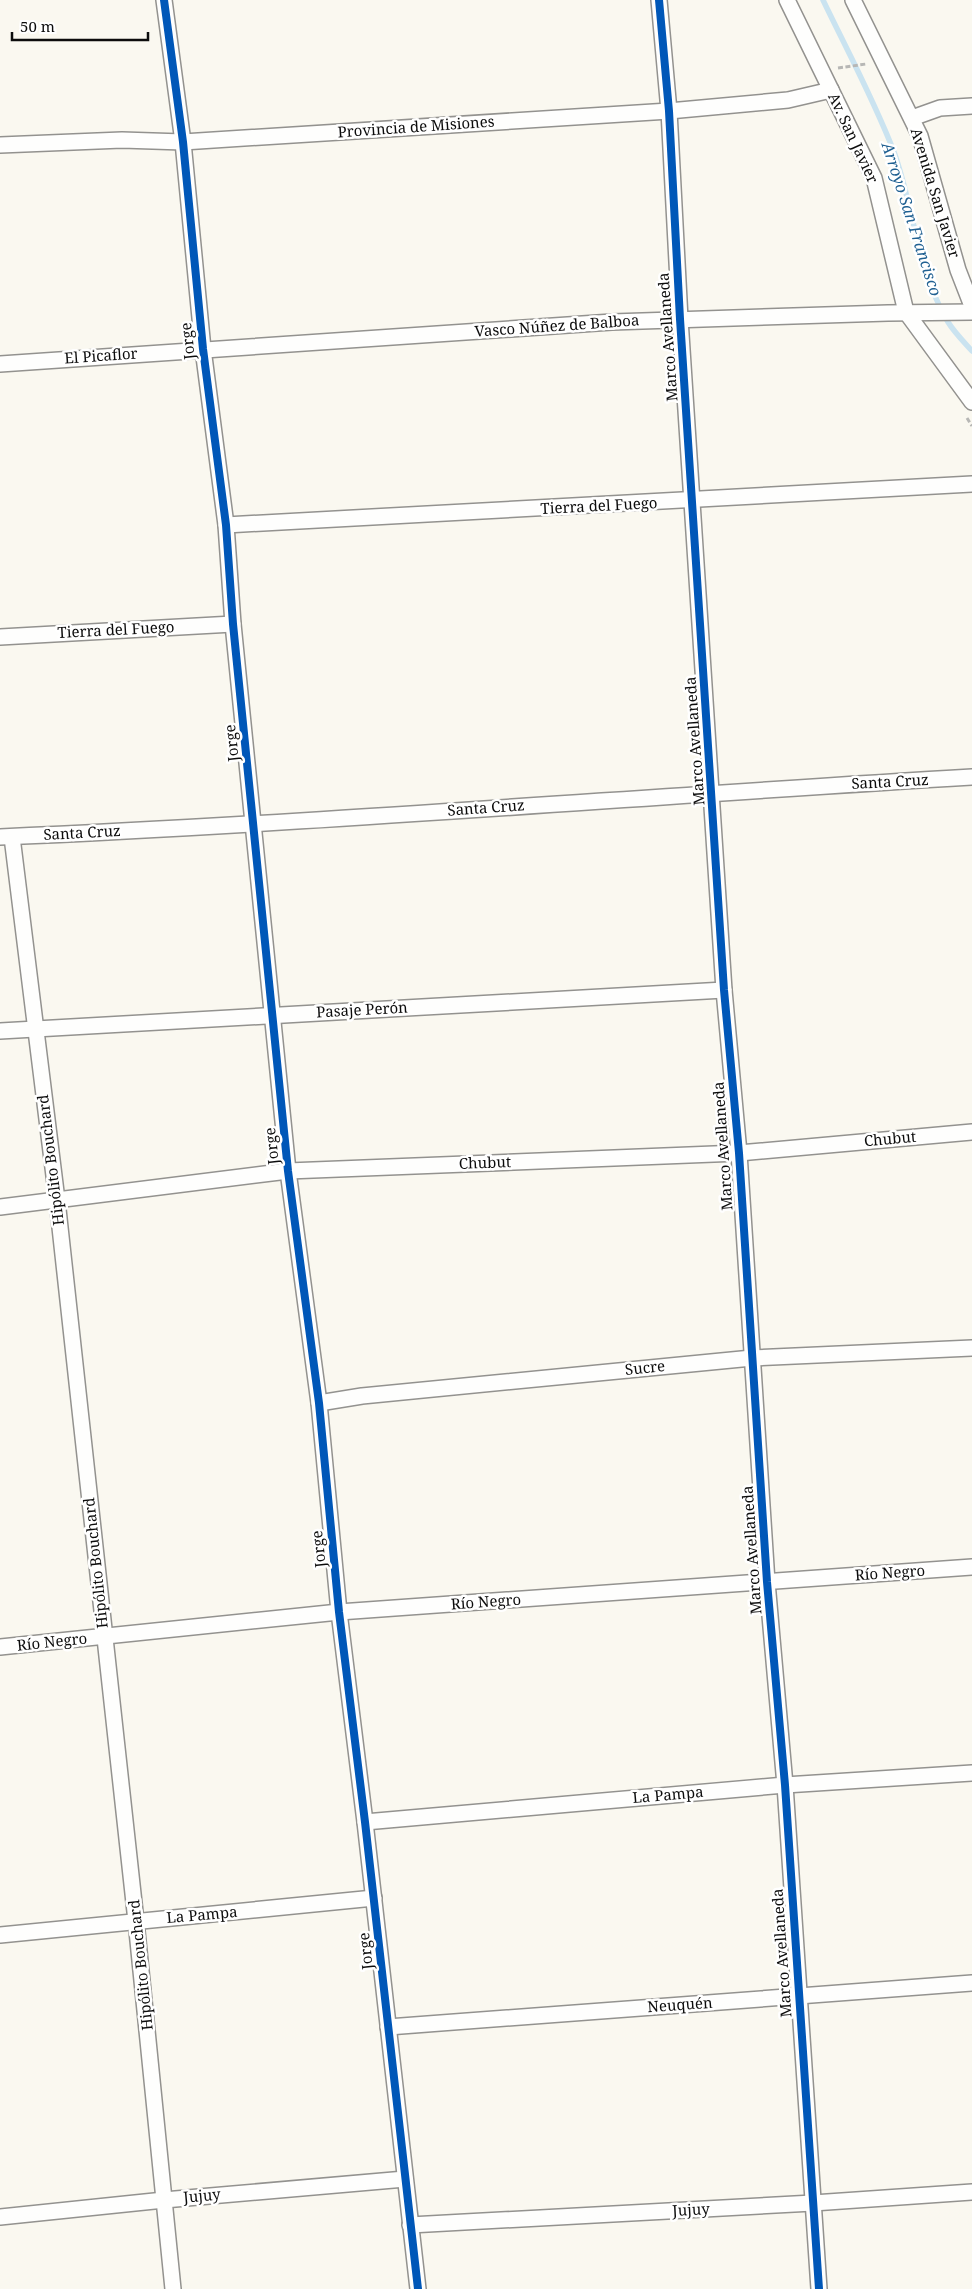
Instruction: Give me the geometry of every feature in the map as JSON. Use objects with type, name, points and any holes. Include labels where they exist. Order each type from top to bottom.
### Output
[{"type":"street","name":"Jorge","points":[[164,0],[183,142],[203,349],[226,525],[233,624],[288,1171],[319,1403],[339,1612],[374,1898],[418,2289]]},
{"type":"street","name":"Marco Avellaneda","points":[[659,0],[669,110],[680,319],[694,501],[724,990],[739,1153],[767,1582],[785,1785],[818,2289]]},
{"type":"street","name":"Av. San Javier","points":[[787,0],[874,178],[914,313]]},
{"type":"street","name":"Avenida San Javier","points":[[853,0],[920,136],[968,310]]},
{"type":"street","name":"Provincia de Misiones","points":[[0,145],[122,140],[183,142],[669,110],[788,100],[831,90]]},
{"type":"street","points":[[912,118],[940,108],[972,106]]},
{"type":"street","name":"Vasco Núñez de Balboa","points":[[203,349],[680,319],[968,310]]},
{"type":"street","points":[[914,313],[972,402]]},
{"type":"street","name":"El Picaflor","points":[[0,364],[203,349]]},
{"type":"street","name":"Tierra del Fuego","points":[[226,525],[694,501],[972,484]]},
{"type":"street","name":"Tierra del Fuego","points":[[0,637],[233,624]]},
{"type":"street","name":"Santa Cruz","points":[[6,837],[254,824],[972,777]]},
{"type":"street","name":"Hipólito Bouchard","points":[[6,837],[35,1028],[57,1200],[136,1921],[173,2289]]},
{"type":"street","name":"Pasaje Perón","points":[[0,1032],[35,1028],[724,990]]},
{"type":"street","name":"Chubut","points":[[0,1208],[288,1171],[739,1153],[972,1132]]},
{"type":"street","name":"Sucre","points":[[319,1403],[362,1396],[752,1358],[972,1348]]},
{"type":"street","name":"Río Negro","points":[[0,1647],[339,1612],[972,1567]]},
{"type":"street","name":"La Pampa","points":[[365,1822],[785,1785],[972,1773]]},
{"type":"street","name":"La Pampa","points":[[0,1935],[374,1898]]},
{"type":"street","name":"Neuquén","points":[[388,2027],[972,1984]]},
{"type":"street","name":"Jujuy","points":[[0,2217],[164,2200],[405,2180]]},
{"type":"street","name":"Jujuy","points":[[410,2225],[812,2204],[972,2192]]},
{"type":"path","points":[[842,67],[866,64]]},
{"type":"waterway","name":"Arroyo San Francisco","points":[[823,0],[869,94],[894,152],[929,281],[950,326],[972,351]]},
{"type":"cycle path","points":[[164,0],[183,142],[203,349],[226,525],[233,624],[288,1171],[319,1403],[339,1612],[418,2289]]},
{"type":"cycle path","points":[[659,0],[669,111],[680,319],[724,990],[739,1153],[767,1582],[785,1785],[819,2289]]}]
